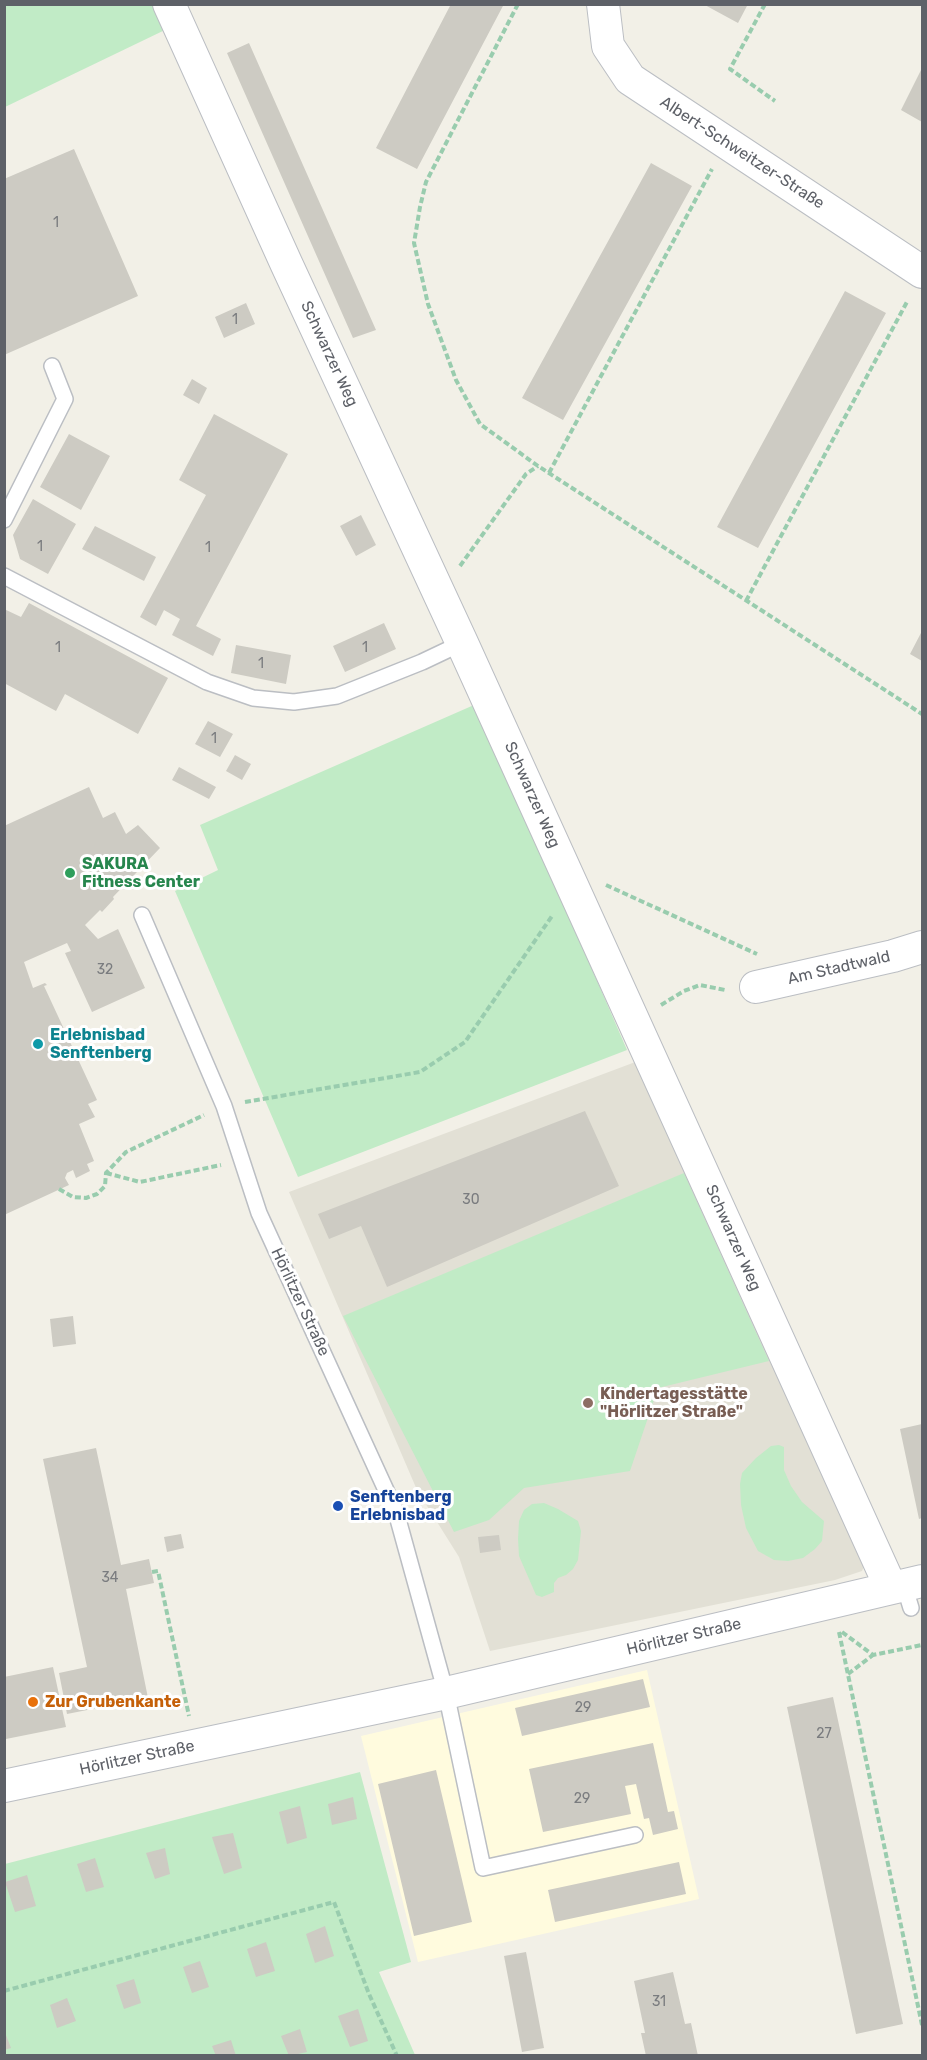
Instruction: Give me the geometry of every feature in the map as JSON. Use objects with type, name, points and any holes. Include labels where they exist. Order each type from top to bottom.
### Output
[{"type":"street","name":"Schwarzer Weg","points":[[169,4],[634,1021],[907,1591]]},
{"type":"street","name":"Albert-Schweitzer-Straße","points":[[603,4],[609,46],[630,79],[726,142],[917,282]]},
{"type":"street","name":"Am Stadtwald","points":[[756,987],[922,947]]},
{"type":"street","name":"Hörlitzer Straße","points":[[4,1786],[446,1693],[907,1591]]},
{"type":"lane","points":[[4,520],[66,399],[52,366]]},
{"type":"lane","points":[[4,576],[207,682],[253,699],[294,702],[336,696],[422,662],[462,643]]},
{"type":"lane","name":"Hörlitzer Straße","points":[[142,915],[224,1106],[259,1214],[396,1512],[446,1693]]},
{"type":"lane","points":[[446,1693],[483,1868],[635,1835]]},
{"type":"path","points":[[518,4],[426,182],[414,243],[432,315],[456,381],[480,424],[538,466],[922,714]]},
{"type":"path","points":[[765,4],[730,69],[775,101]]},
{"type":"path","points":[[549,473],[726,142]]},
{"type":"path","points":[[746,600],[917,282]]},
{"type":"path","points":[[449,613],[458,569],[526,474],[538,466]]},
{"type":"path","points":[[59,1189],[74,1197],[86,1198],[96,1194],[105,1186],[106,1173],[126,1152],[224,1106],[420,1072],[465,1042],[568,876],[746,947],[799,978]]},
{"type":"path","points":[[634,1021],[684,991],[700,985],[728,990],[756,987]]},
{"type":"path","points":[[106,1173],[140,1182],[242,1160]]},
{"type":"path","points":[[152,1572],[158,1571],[195,1746]]},
{"type":"path","points":[[873,1655],[838,1629],[922,2025]]},
{"type":"path","points":[[848,1674],[873,1655],[922,1645]]},
{"type":"path","points":[[4,1991],[334,1902],[369,1994],[398,2055]]},
{"type":"shaded area","name":"Kindertagesstätte \"Hörlitzer Straße\"","points":[[638,1061],[867,1559],[862,1571],[835,1580],[490,1651],[459,1557],[417,1490],[289,1192]]},
{"type":"shaded area","points":[[647,1670],[699,1899],[418,1962],[361,1736]]},
{"type":"green space","points":[[5,5],[155,5],[167,29],[5,107]]},
{"type":"green space","points":[[474,705],[627,1050],[298,1177],[175,891],[218,870],[200,825]]},
{"type":"green space","points":[[684,1173],[769,1361],[658,1388],[630,1471],[524,1488],[489,1520],[454,1532],[343,1316]]},
{"type":"green space","points":[[771,1446],[784,1447],[784,1470],[791,1486],[802,1502],[824,1521],[822,1541],[815,1549],[803,1558],[788,1561],[774,1560],[758,1551],[746,1528],[741,1505],[742,1473]]},
{"type":"green space","points":[[544,1503],[578,1521],[581,1531],[578,1560],[573,1569],[558,1578],[554,1583],[554,1592],[542,1597],[536,1595],[519,1556],[518,1539],[519,1521],[524,1510],[532,1504]]},
{"type":"green space","points":[[360,1772],[411,1962],[379,1972],[415,2055],[5,2056],[5,1864]]},
{"type":"building","points":[[451,4],[504,4],[417,169],[376,148]]},
{"type":"building","points":[[703,4],[748,4],[738,23]]},
{"type":"building","points":[[249,43],[376,330],[353,338],[227,53]]},
{"type":"building","points":[[922,68],[922,122],[901,110]]},
{"type":"building","points":[[74,149],[138,296],[4,355],[4,179]]},
{"type":"building","points":[[651,163],[692,186],[563,420],[522,398]]},
{"type":"building","points":[[845,291],[886,313],[758,548],[717,527]]},
{"type":"building","points":[[246,303],[255,324],[224,338],[215,317]]},
{"type":"building","points":[[192,379],[207,388],[199,404],[183,395]]},
{"type":"building","points":[[214,414],[288,454],[196,626],[221,639],[213,656],[172,635],[180,619],[164,610],[156,626],[140,617],[206,495],[179,480]]},
{"type":"building","points":[[69,434],[110,456],[81,510],[40,487]]},
{"type":"building","points":[[33,499],[76,524],[48,574],[20,559],[13,535]]},
{"type":"building","points":[[361,515],[376,545],[356,556],[340,526]]},
{"type":"building","points":[[95,526],[156,557],[144,581],[82,549]]},
{"type":"building","points":[[29,603],[168,678],[138,734],[65,694],[56,711],[4,683],[4,609],[21,617]]},
{"type":"building","points":[[384,623],[396,649],[345,672],[333,646]]},
{"type":"building","points":[[922,631],[922,661],[910,654]]},
{"type":"building","points":[[236,645],[291,655],[286,684],[231,673]]},
{"type":"building","points":[[208,721],[233,734],[220,757],[195,744]]},
{"type":"building","points":[[235,755],[251,764],[242,780],[226,771]]},
{"type":"building","points":[[179,767],[216,787],[209,799],[172,780]]},
{"type":"building","points":[[89,787],[103,818],[115,812],[126,834],[138,825],[160,848],[113,897],[114,899],[102,912],[100,910],[85,925],[98,939],[118,929],[145,988],[92,1012],[65,953],[71,951],[67,943],[24,962],[33,988],[45,983],[47,985],[44,986],[97,1100],[88,1104],[95,1117],[79,1124],[94,1161],[87,1164],[90,1171],[76,1178],[73,1170],[67,1173],[65,1178],[69,1185],[4,1215],[4,826]]},
{"type":"building","points":[[585,1111],[619,1186],[387,1287],[361,1226],[329,1239],[318,1214]]},
{"type":"building","points":[[73,1316],[76,1344],[53,1347],[50,1319]]},
{"type":"building","points":[[922,1424],[922,1518],[919,1519],[900,1429]]},
{"type":"building","points":[[96,1448],[121,1565],[149,1559],[154,1583],[126,1589],[148,1698],[67,1714],[59,1673],[87,1667],[43,1459]]},
{"type":"building","points":[[181,1534],[184,1548],[167,1552],[164,1537]]},
{"type":"building","points":[[499,1535],[501,1550],[480,1553],[478,1537]]},
{"type":"building","name":"Zur Grubenkante","points":[[53,1667],[66,1727],[6,1739],[4,1677]]},
{"type":"building","points":[[643,1679],[650,1707],[522,1736],[515,1708]]},
{"type":"building","points":[[833,1697],[903,2024],[856,2034],[787,1707]]},
{"type":"building","points":[[653,1743],[668,1812],[674,1811],[678,1829],[653,1835],[649,1818],[644,1819],[636,1784],[625,1786],[631,1814],[543,1832],[529,1769]]},
{"type":"building","points":[[436,1770],[472,1922],[414,1936],[378,1784]]},
{"type":"building","points":[[353,1797],[357,1819],[332,1825],[328,1804]]},
{"type":"building","points":[[300,1806],[307,1838],[287,1844],[279,1812]]},
{"type":"building","points":[[233,1833],[242,1868],[224,1874],[212,1837]]},
{"type":"building","points":[[165,1848],[170,1874],[155,1879],[146,1853]]},
{"type":"building","points":[[95,1858],[104,1887],[86,1892],[77,1864]]},
{"type":"building","points":[[679,1862],[686,1894],[555,1922],[548,1890]]},
{"type":"building","points":[[27,1875],[36,1906],[15,1912],[5,1882]]},
{"type":"building","points":[[325,1926],[334,1956],[315,1963],[306,1934]]},
{"type":"building","points":[[266,1942],[275,1971],[256,1977],[247,1949]]},
{"type":"building","points":[[526,1952],[544,2048],[522,2052],[504,1956]]},
{"type":"building","points":[[200,1961],[209,1987],[192,1993],[183,1967]]},
{"type":"building","points":[[673,1972],[685,2024],[691,2023],[698,2056],[646,2056],[641,2033],[645,2033],[634,1981]]},
{"type":"building","points":[[134,1979],[141,2003],[124,2009],[116,1985]]},
{"type":"building","points":[[67,1998],[76,2021],[57,2028],[50,2005]]},
{"type":"building","points":[[358,2009],[368,2041],[350,2047],[338,2016]]},
{"type":"building","points":[[300,2029],[307,2052],[289,2056],[281,2036]]},
{"type":"building","points":[[4,2030],[11,2048],[4,2050]]},
{"type":"building","points":[[231,2040],[236,2056],[216,2056],[212,2046]]},
{"type":"place","name":"SAKURA Fitness Center","points":[[70,873]]},
{"type":"place","name":"Erlebnisbad Senftenberg","points":[[38,1044]]},
{"type":"place","name":"Kindertagesstätte \"Hörlitzer Straße\"","points":[[588,1403]]},
{"type":"place","name":"Senftenberg Erlebnisbad","points":[[338,1506]]},
{"type":"place","name":"Zur Grubenkante","points":[[33,1702]]}]
